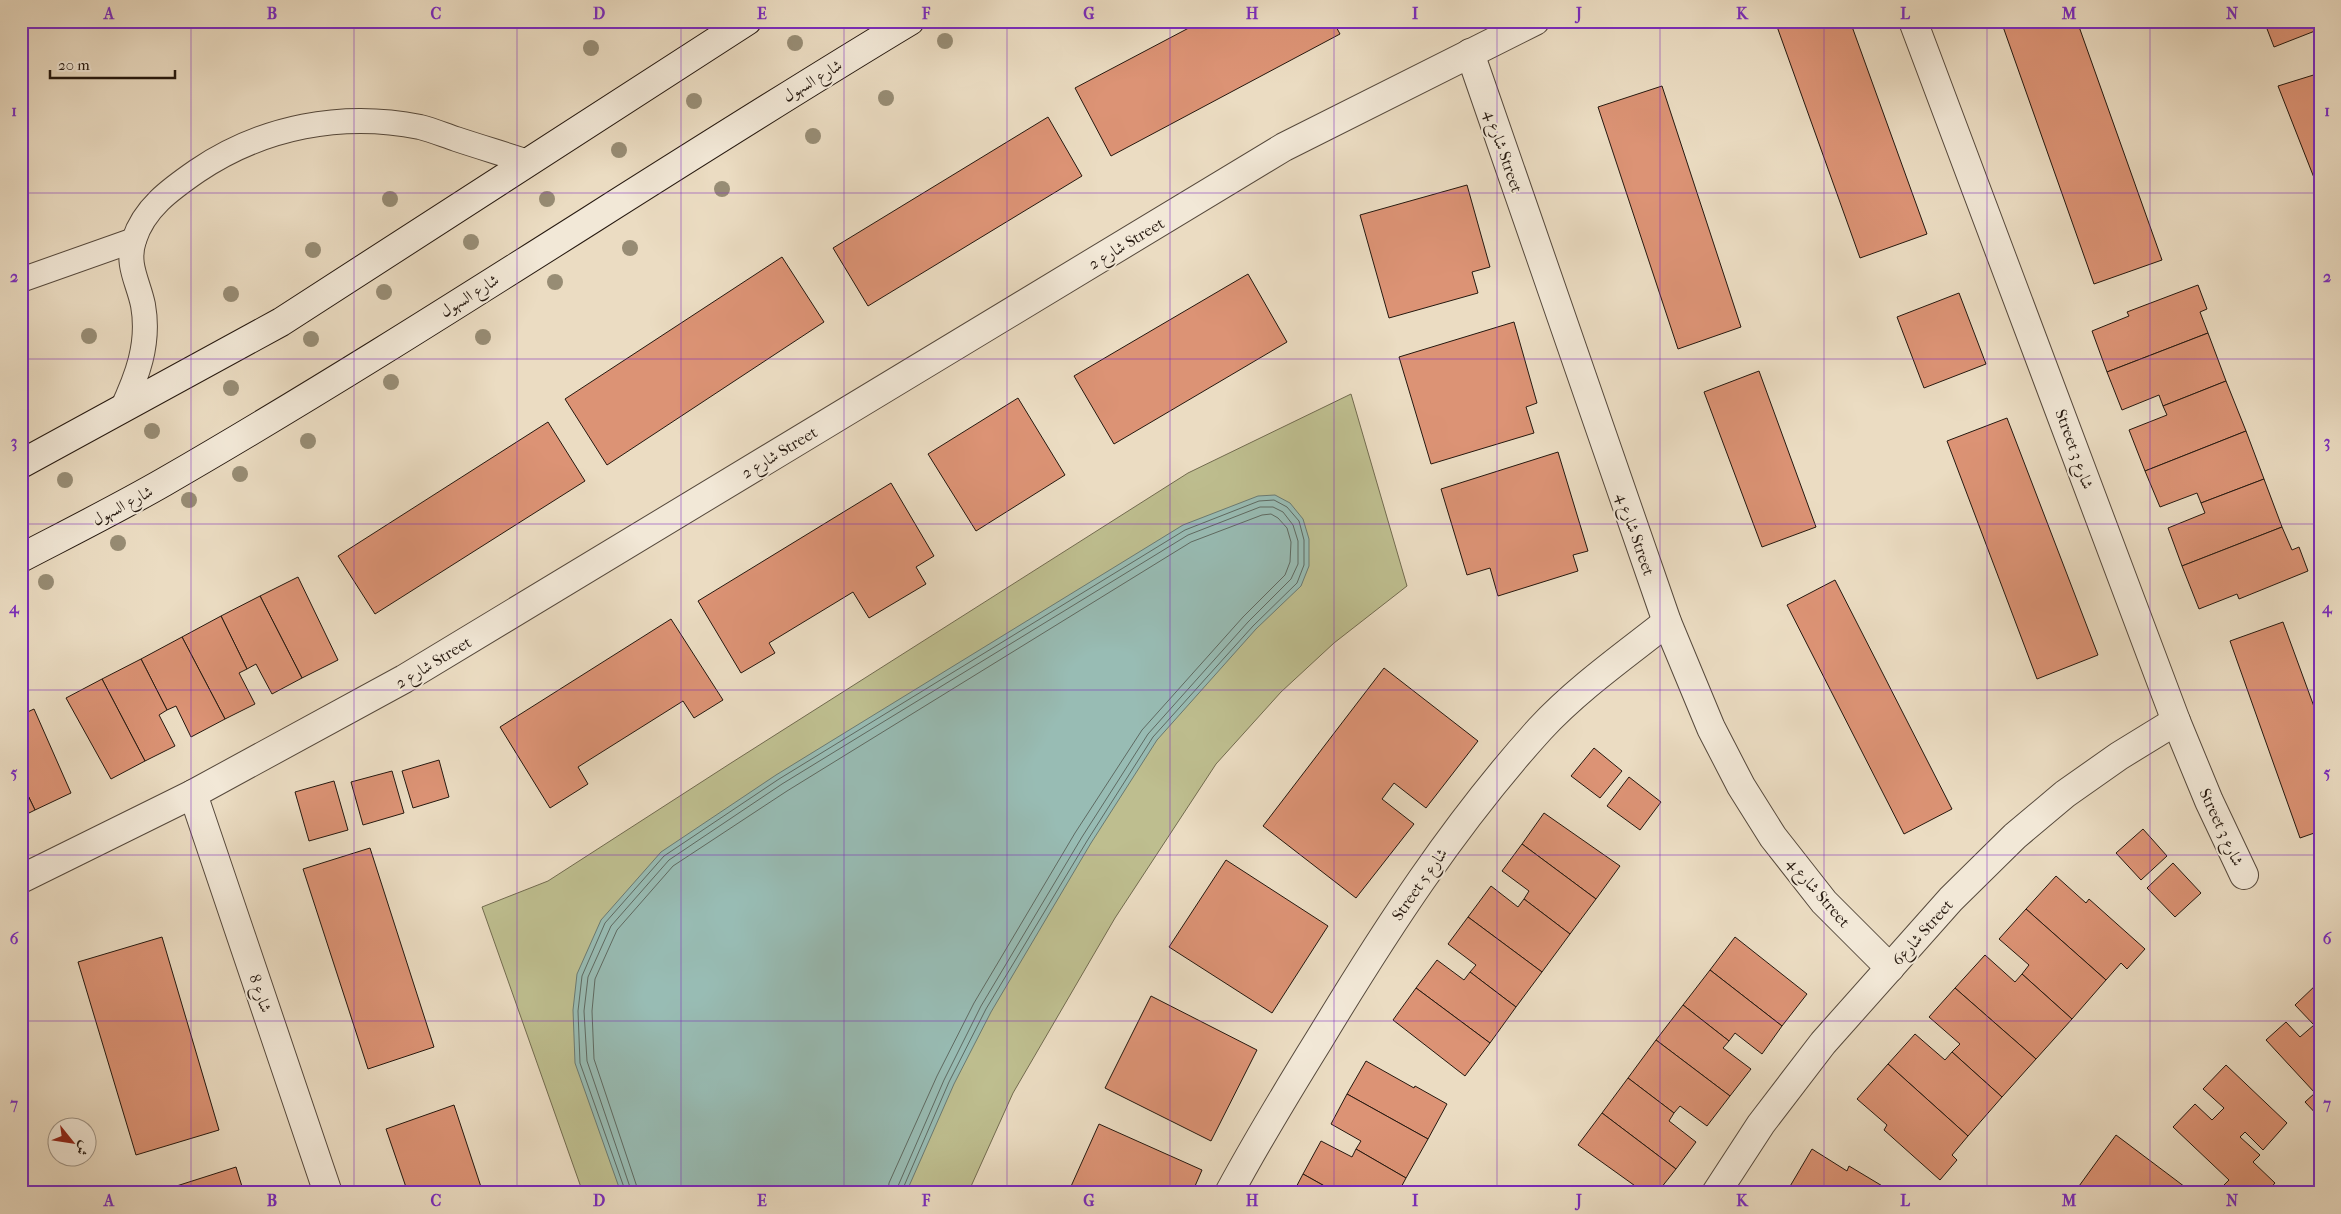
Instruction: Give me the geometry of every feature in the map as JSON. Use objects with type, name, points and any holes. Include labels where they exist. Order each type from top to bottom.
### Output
[{"type":"street","points":[[21,464],[281,322],[747,21]]},
{"type":"street","name":"شارع السهول","points":[[21,558],[162,483],[323,387],[776,102],[910,21]]},
{"type":"street","name":"شارع 2 Street","points":[[21,879],[193,794],[404,679],[1284,147],[1535,21]]},
{"type":"street","name":"Street شارع 3","points":[[1913,21],[2176,721],[2209,801],[2244,875]]},
{"type":"street","name":"شارع 4 Street","points":[[1470,53],[1667,622],[1710,728],[1741,786],[1773,838],[1824,902],[1890,968]]},
{"type":"street","name":"Street شارع 5","points":[[1229,1193],[1254,1146],[1358,974],[1414,888],[1475,806],[1541,728],[1602,672],[1667,622]]},
{"type":"street","name":"شارع6 Street","points":[[1716,1193],[1761,1124],[1823,1043],[1951,899],[2015,836],[2066,794],[2120,756],[2176,721]]},
{"type":"street","name":"شارع 8","points":[[193,794],[328,1193]]},
{"type":"lane","points":[[121,410],[136,377],[145,342],[143,306],[130,263],[134,240],[144,218],[158,200],[222,154],[272,133],[325,122],[380,121],[421,128],[528,162]]},
{"type":"lane","points":[[21,280],[134,240]]},
{"type":"green space","points":[[1351,394],[1407,586],[1334,643],[1281,692],[1216,764],[1115,918],[1013,1093],[968,1193],[583,1193],[482,907],[548,881],[1188,473]]},
{"type":"water","points":[[1275,495],[1290,503],[1303,519],[1309,539],[1309,566],[1301,586],[1256,629],[1157,740],[1091,843],[991,1012],[954,1084],[906,1193],[621,1193],[575,1063],[573,1010],[577,974],[601,920],[661,852],[776,775],[1183,525],[1258,496]]},
{"type":"building","points":[[1202,21],[1333,21],[1340,34],[1111,156],[1075,88]]},
{"type":"building","points":[[1775,21],[1850,21],[1927,234],[1860,258]]},
{"type":"building","points":[[2001,21],[2077,21],[2162,260],[2094,284]]},
{"type":"building","points":[[2264,21],[2320,21],[2320,29],[2274,47]]},
{"type":"building","points":[[2320,73],[2320,193],[2278,86]]},
{"type":"building","points":[[1662,86],[1741,327],[1678,349],[1598,107]]},
{"type":"building","points":[[1048,117],[1082,176],[868,306],[833,248]]},
{"type":"building","points":[[1467,185],[1490,267],[1472,272],[1478,293],[1389,318],[1360,215]]},
{"type":"building","points":[[782,257],[824,322],[607,465],[565,399]]},
{"type":"building","points":[[1248,274],[1287,342],[1114,444],[1074,376]]},
{"type":"building","points":[[2198,285],[2207,309],[2200,312],[2208,333],[2107,372],[2092,331],[2129,316],[2127,312]]},
{"type":"building","points":[[1959,293],[1986,364],[1924,388],[1897,317]]},
{"type":"building","points":[[1514,322],[1537,403],[1526,407],[1534,433],[1431,464],[1399,357]]},
{"type":"building","points":[[2208,333],[2226,381],[2163,406],[2159,395],[2122,410],[2107,372]]},
{"type":"building","points":[[1759,371],[1816,527],[1762,547],[1704,392]]},
{"type":"building","points":[[2226,381],[2246,431],[2145,471],[2129,430],[2167,415],[2163,406]]},
{"type":"building","points":[[1018,398],[1065,475],[976,531],[928,454]]},
{"type":"building","points":[[2007,418],[2098,655],[2037,679],[1947,441]]},
{"type":"building","points":[[548,422],[585,481],[375,614],[338,556]]},
{"type":"building","points":[[2246,431],[2264,479],[2201,503],[2197,493],[2160,507],[2145,471]]},
{"type":"building","points":[[1558,452],[1588,551],[1573,555],[1578,571],[1498,596],[1490,568],[1467,575],[1441,489]]},
{"type":"building","points":[[2264,479],[2282,527],[2182,566],[2168,528],[2205,513],[2201,503]]},
{"type":"building","points":[[891,483],[934,556],[916,567],[926,584],[869,618],[853,592],[769,643],[775,653],[741,673],[698,601]]},
{"type":"building","points":[[2282,527],[2292,550],[2299,547],[2308,571],[2239,599],[2237,594],[2199,609],[2182,566]]},
{"type":"building","points":[[298,577],[338,660],[302,678],[260,596]]},
{"type":"building","points":[[1835,580],[1952,809],[1904,834],[1787,605]]},
{"type":"building","points":[[260,596],[302,678],[272,694],[256,664],[247,669],[221,616]]},
{"type":"building","points":[[221,616],[247,669],[239,673],[255,704],[225,719],[182,637]]},
{"type":"building","points":[[671,619],[723,700],[694,718],[683,701],[578,767],[588,784],[550,808],[500,727]]},
{"type":"building","points":[[2283,622],[2320,723],[2320,831],[2300,838],[2230,641]]},
{"type":"building","points":[[182,637],[225,719],[191,737],[176,706],[167,710],[141,659]]},
{"type":"building","points":[[141,659],[167,710],[159,715],[175,746],[145,761],[102,679]]},
{"type":"building","points":[[1384,668],[1478,741],[1426,808],[1394,783],[1382,799],[1414,824],[1356,898],[1263,826]]},
{"type":"building","points":[[102,679],[145,761],[111,779],[66,698]]},
{"type":"building","points":[[34,709],[71,793],[35,810],[21,781],[21,715]]},
{"type":"building","points":[[1594,748],[1622,771],[1600,798],[1571,776]]},
{"type":"building","points":[[439,760],[449,797],[413,808],[402,771]]},
{"type":"building","points":[[392,771],[404,813],[363,825],[351,782]]},
{"type":"building","points":[[1629,777],[1661,802],[1640,830],[1607,806]]},
{"type":"building","points":[[21,781],[35,810],[21,817]]},
{"type":"building","points":[[334,781],[348,830],[309,841],[295,792]]},
{"type":"building","points":[[1544,813],[1620,866],[1596,899],[1522,844]]},
{"type":"building","points":[[2143,829],[2167,856],[2141,880],[2116,853]]},
{"type":"building","points":[[1522,844],[1596,899],[1570,934],[1524,899],[1529,891],[1502,871]]},
{"type":"building","points":[[370,848],[434,1047],[368,1069],[303,869]]},
{"type":"building","points":[[1226,860],[1328,926],[1272,1013],[1169,947]]},
{"type":"building","points":[[2173,863],[2201,893],[2175,917],[2147,888]]},
{"type":"building","points":[[2056,876],[2086,903],[2089,899],[2145,949],[2127,969],[2121,963],[2106,980],[2026,909]]},
{"type":"building","points":[[1491,886],[1518,907],[1524,899],[1570,934],[1542,972],[1468,917]]},
{"type":"building","points":[[2026,909],[2106,980],[2072,1019],[2022,974],[2029,965],[1999,939]]},
{"type":"building","points":[[1468,917],[1542,972],[1516,1007],[1470,972],[1476,965],[1448,944]]},
{"type":"building","points":[[162,937],[219,1130],[136,1155],[78,962]]},
{"type":"building","points":[[1735,937],[1807,994],[1782,1026],[1710,970]]},
{"type":"building","points":[[1985,955],[2015,982],[2022,974],[2072,1019],[2036,1059],[1955,988]]},
{"type":"building","points":[[1437,960],[1464,980],[1470,972],[1516,1007],[1490,1043],[1416,988]]},
{"type":"building","points":[[1710,970],[1782,1026],[1762,1054],[1735,1033],[1729,1041],[1683,1005]]},
{"type":"building","points":[[2318,983],[2320,985],[2320,1118],[2305,1102],[2315,1093],[2266,1040],[2286,1022],[2300,1037],[2314,1025],[2295,1005]]},
{"type":"building","points":[[1416,988],[1490,1043],[1465,1076],[1393,1020]]},
{"type":"building","points":[[1955,988],[2036,1059],[2002,1097],[1952,1052],[1960,1044],[1929,1017]]},
{"type":"building","points":[[1151,996],[1257,1050],[1211,1141],[1105,1088]]},
{"type":"building","points":[[1683,1005],[1729,1041],[1723,1048],[1751,1069],[1730,1096],[1656,1040]]},
{"type":"building","points":[[1915,1034],[1945,1060],[1952,1052],[2002,1097],[1968,1136],[1888,1064]]},
{"type":"building","points":[[1656,1040],[1730,1096],[1707,1126],[1680,1106],[1674,1113],[1628,1078]]},
{"type":"building","points":[[1366,1061],[1447,1104],[1428,1139],[1347,1094]]},
{"type":"building","points":[[1888,1064],[1968,1136],[1952,1155],[1957,1160],[1940,1180],[1884,1130],[1887,1125],[1857,1099]]},
{"type":"building","points":[[2226,1065],[2287,1123],[2263,1150],[2245,1132],[2240,1137],[2260,1155],[2253,1162],[2275,1183],[2266,1193],[2226,1193],[2221,1188],[2229,1180],[2173,1127],[2195,1104],[2212,1120],[2224,1108],[2203,1089]]},
{"type":"building","points":[[1628,1078],[1674,1113],[1669,1121],[1696,1142],[1676,1169],[1602,1113]]},
{"type":"building","points":[[1347,1094],[1428,1139],[1406,1178],[1356,1149],[1361,1141],[1331,1124]]},
{"type":"building","points":[[454,1105],[483,1193],[408,1193],[386,1129]]},
{"type":"building","points":[[1602,1113],[1676,1169],[1657,1193],[1645,1193],[1578,1145]]},
{"type":"building","points":[[1099,1124],[1202,1170],[1192,1193],[1068,1193]]},
{"type":"building","points":[[2116,1135],[2193,1193],[2074,1193]]},
{"type":"building","points":[[1321,1141],[1352,1157],[1356,1149],[1406,1178],[1398,1193],[1337,1193],[1303,1174]]},
{"type":"building","points":[[1812,1149],[1847,1171],[1849,1166],[1894,1193],[1797,1193],[1789,1188]]},
{"type":"building","points":[[236,1167],[244,1193],[165,1193],[164,1190]]},
{"type":"building","points":[[1303,1174],[1337,1193],[1293,1193]]},
{"type":"building","points":[[1562,1186],[1574,1193],[1558,1193]]},
{"type":"building","points":[[1789,1188],[1797,1193],[1786,1193]]}]
